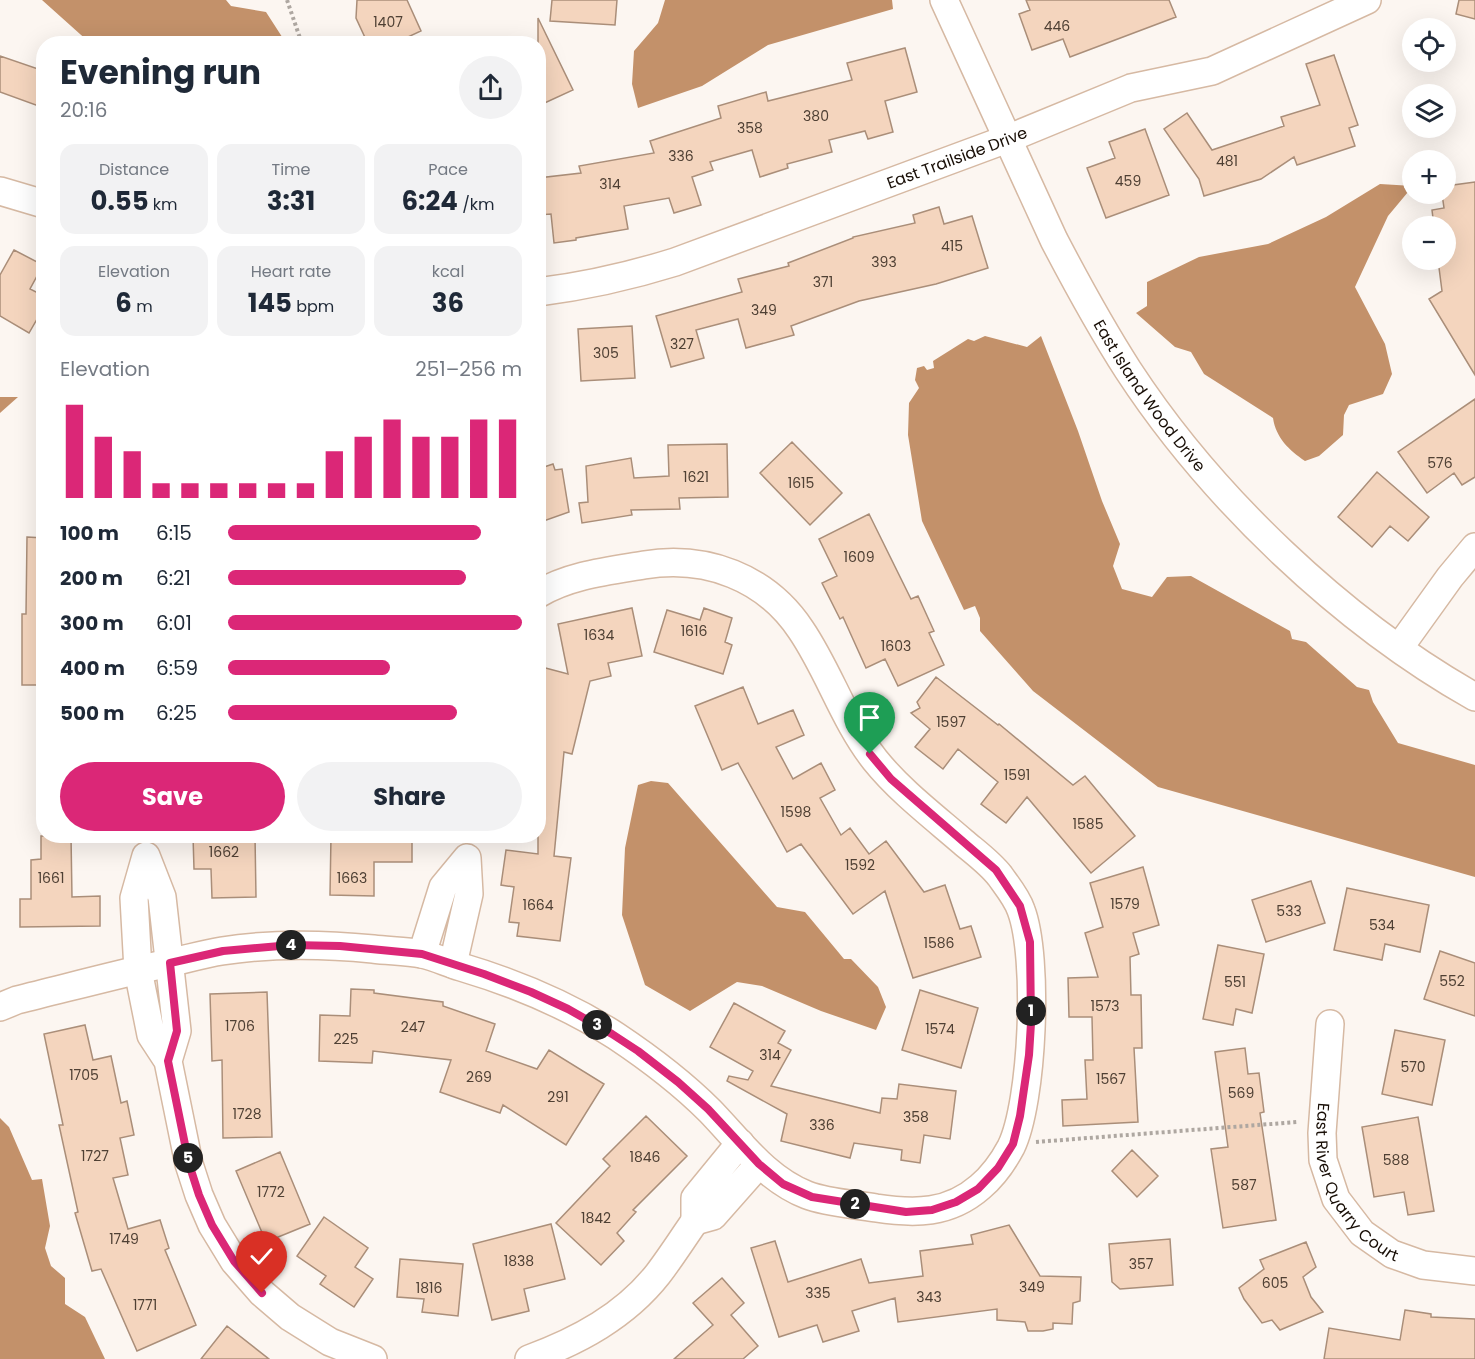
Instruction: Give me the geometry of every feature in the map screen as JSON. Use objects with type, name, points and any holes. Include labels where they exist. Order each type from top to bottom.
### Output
[{"type":"street","name":"East Island Wood Drive","points":[[944,0],[1054,240],[1089,307],[1129,371],[1173,432],[1222,490],[1274,544],[1337,600],[1399,648],[1475,697]]},
{"type":"street","name":"East Trailside Drive","points":[[546,291],[627,277],[675,262],[1007,139],[1131,88],[1212,71],[1367,0]]},
{"type":"street","points":[[0,191],[36,202]]},
{"type":"street","points":[[1399,648],[1450,577],[1475,547]]},
{"type":"street","points":[[0,1007],[18,1000],[223,951],[291,945],[340,946],[422,954],[531,992],[568,1009],[612,1034],[678,1082],[708,1109],[759,1164],[783,1184],[812,1197],[906,1212],[932,1210],[956,1202],[978,1189],[998,1168],[1013,1144],[1020,1116],[1031,1023],[1030,942],[1020,906],[996,870],[891,779],[870,754],[853,727],[800,628],[772,597],[749,580],[719,567],[687,562],[654,563],[587,574],[546,589]]},
{"type":"street","points":[[146,846],[162,897],[177,1031],[168,1061]]},
{"type":"street","points":[[146,846],[134,898],[138,970],[151,1035],[168,1061],[189,1164],[212,1225],[234,1261],[262,1293],[326,1350],[373,1359]]},
{"type":"street","points":[[422,954],[443,887],[466,847]]},
{"type":"street","points":[[453,964],[469,894],[466,847]]},
{"type":"street","name":"East River Quarry Court","points":[[1330,1024],[1322,1133],[1323,1160],[1336,1199],[1362,1233],[1392,1254],[1423,1265],[1475,1271]]},
{"type":"street","points":[[529,1359],[560,1348],[592,1332],[622,1310],[658,1275],[695,1221],[695,1198],[740,1143]]},
{"type":"street","points":[[695,1221],[713,1216],[759,1164]]},
{"type":"path","points":[[287,0],[299,36]]},
{"type":"path","points":[[1030,1142],[1298,1122]]},
{"type":"shaded area","points":[[42,0],[226,0],[231,6],[266,12],[281,36],[82,36]]},
{"type":"shaded area","points":[[665,0],[892,0],[893,9],[768,45],[702,86],[638,108],[632,84],[634,51],[658,23]]},
{"type":"shaded area","points":[[1380,184],[1402,185],[1402,199],[1388,216],[1355,287],[1385,344],[1392,374],[1383,394],[1349,405],[1344,415],[1343,435],[1319,456],[1305,461],[1284,443],[1277,432],[1273,418],[1204,374],[1191,352],[1175,347],[1136,313],[1147,306],[1147,282],[1199,257],[1268,244],[1326,217]]},
{"type":"shaded area","points":[[985,336],[1027,347],[1041,336],[1120,544],[1113,566],[1122,589],[1152,597],[1167,577],[1191,576],[1290,631],[1292,639],[1306,642],[1357,687],[1369,690],[1373,702],[1398,743],[1475,765],[1475,877],[1158,787],[1033,691],[980,631],[980,618],[975,606],[964,610],[922,521],[908,435],[909,403],[919,388],[915,380],[917,368],[924,366],[927,370],[934,368],[933,361],[968,339],[974,341]]},
{"type":"shaded area","points":[[0,397],[18,397],[0,413]]},
{"type":"shaded area","points":[[651,781],[668,783],[777,907],[805,912],[844,959],[851,959],[878,987],[886,1007],[876,1030],[821,1011],[762,986],[737,982],[690,1011],[645,985],[622,915],[625,848],[638,785]]},
{"type":"shaded area","points":[[0,1118],[9,1127],[32,1180],[42,1179],[50,1226],[45,1248],[51,1266],[65,1278],[65,1304],[85,1317],[105,1359],[0,1359]]},
{"type":"building","points":[[357,0],[407,0],[421,31],[410,36],[364,36],[356,18]]},
{"type":"building","points":[[552,0],[617,0],[615,25],[550,21]]},
{"type":"building","points":[[1026,0],[1169,0],[1176,17],[1070,57],[1063,39],[1032,50],[1019,14],[1030,10]]},
{"type":"building","points":[[1459,0],[1475,0],[1475,19],[1456,14]]},
{"type":"building","points":[[538,18],[573,90],[546,102],[546,36],[538,36]]},
{"type":"building","points":[[905,48],[917,92],[885,101],[893,132],[868,139],[865,131],[829,140],[832,152],[787,164],[788,168],[760,177],[752,150],[710,162],[713,170],[692,177],[701,205],[674,213],[669,198],[624,206],[628,229],[554,243],[551,214],[546,214],[546,177],[581,173],[579,166],[654,153],[650,141],[721,118],[718,106],[766,92],[768,101],[852,80],[847,63]]},
{"type":"building","points":[[1334,55],[1358,125],[1349,128],[1355,146],[1297,165],[1294,157],[1261,179],[1204,196],[1199,179],[1164,129],[1187,113],[1212,150],[1284,126],[1281,117],[1320,105],[1306,64]]},
{"type":"building","points":[[0,56],[36,68],[36,105],[0,92]]},
{"type":"building","points":[[1145,129],[1169,195],[1106,218],[1087,168],[1115,158],[1109,142]]},
{"type":"building","points":[[1475,182],[1475,375],[1429,299],[1442,291],[1439,270],[1456,270],[1456,216],[1433,216],[1432,210],[1444,208],[1443,204],[1456,204],[1456,185]]},
{"type":"building","points":[[939,207],[944,224],[972,216],[988,268],[936,284],[859,301],[791,326],[794,335],[746,348],[738,319],[696,330],[704,358],[671,367],[656,316],[742,292],[738,279],[789,266],[788,263],[853,237],[915,223],[913,215]]},
{"type":"building","points":[[14,250],[36,261],[36,278],[30,289],[36,292],[36,321],[29,333],[0,316],[0,275]]},
{"type":"building","points":[[632,326],[635,378],[581,381],[578,329]]},
{"type":"building","points":[[1475,399],[1475,477],[1462,485],[1454,473],[1427,493],[1398,452]]},
{"type":"building","points":[[792,442],[842,493],[810,525],[760,473]]},
{"type":"building","points":[[727,444],[728,497],[679,498],[680,509],[631,510],[632,515],[582,523],[579,503],[588,502],[586,466],[631,458],[634,478],[669,476],[668,445]]},
{"type":"building","points":[[553,464],[555,470],[562,469],[569,512],[546,520],[546,466]]},
{"type":"building","points":[[1377,472],[1429,517],[1408,541],[1390,526],[1372,547],[1338,517]]},
{"type":"building","points":[[869,514],[911,599],[918,596],[934,631],[929,633],[944,665],[898,686],[885,659],[866,668],[843,617],[840,619],[822,583],[837,576],[819,539]]},
{"type":"building","points":[[27,537],[36,538],[36,685],[22,685],[22,614],[26,614]]},
{"type":"building","points":[[632,608],[642,656],[608,663],[611,676],[590,681],[572,754],[564,752],[554,856],[571,858],[560,941],[517,936],[519,923],[509,922],[514,887],[501,885],[506,850],[538,854],[538,843],[546,843],[546,668],[568,674],[558,624]]},
{"type":"building","points":[[704,608],[732,618],[725,642],[732,645],[723,674],[654,652],[667,610],[700,620]]},
{"type":"building","points":[[936,677],[999,724],[1073,785],[1085,776],[1135,836],[1091,873],[1027,797],[1006,823],[981,804],[998,782],[958,749],[943,769],[915,747],[930,729],[911,713],[920,708],[917,702]]},
{"type":"building","points":[[743,687],[758,724],[793,710],[804,735],[776,747],[793,779],[821,763],[835,790],[820,798],[841,835],[850,828],[869,854],[886,841],[924,892],[945,885],[960,929],[971,926],[981,957],[913,978],[885,891],[853,914],[801,844],[787,852],[738,763],[722,770],[695,706]]},
{"type":"building","points":[[41,843],[71,843],[72,897],[100,896],[100,926],[20,927],[20,899],[31,899],[31,860],[41,859]]},
{"type":"building","points":[[193,843],[255,843],[256,897],[212,898],[211,869],[194,869]]},
{"type":"building","points":[[331,843],[412,843],[412,862],[374,862],[374,896],[330,895]]},
{"type":"building","points":[[1143,867],[1159,925],[1133,933],[1139,954],[1130,957],[1131,995],[1141,995],[1142,1048],[1134,1048],[1138,1122],[1063,1126],[1062,1100],[1087,1099],[1085,1060],[1093,1060],[1092,1017],[1069,1017],[1068,978],[1098,977],[1085,933],[1103,927],[1090,883]]},
{"type":"building","points":[[1311,881],[1325,923],[1266,942],[1252,900]]},
{"type":"building","points":[[1347,888],[1429,905],[1420,952],[1385,944],[1382,960],[1334,950]]},
{"type":"building","points":[[1218,945],[1264,954],[1252,1013],[1236,1009],[1233,1025],[1203,1019]]},
{"type":"building","points":[[1440,951],[1475,963],[1475,1016],[1424,999]]},
{"type":"building","points":[[351,989],[374,990],[374,993],[443,1002],[443,1006],[495,1024],[486,1051],[537,1069],[549,1050],[604,1084],[566,1145],[503,1105],[500,1113],[440,1092],[451,1060],[373,1051],[372,1063],[319,1061],[320,1015],[350,1016]]},
{"type":"building","points":[[920,990],[978,1008],[961,1068],[902,1050]]},
{"type":"building","points":[[267,992],[272,1137],[223,1138],[222,1060],[212,1061],[210,994]]},
{"type":"building","points":[[734,1003],[785,1031],[778,1043],[791,1050],[771,1086],[880,1113],[882,1098],[897,1099],[899,1084],[956,1091],[950,1139],[924,1135],[920,1163],[901,1160],[902,1150],[854,1143],[850,1158],[781,1141],[787,1114],[727,1081],[729,1076],[748,1080],[753,1071],[710,1047]]},
{"type":"building","points":[[85,1025],[93,1060],[111,1056],[121,1103],[127,1101],[134,1135],[120,1138],[128,1175],[113,1178],[128,1229],[160,1220],[169,1248],[165,1250],[196,1325],[137,1351],[101,1269],[92,1271],[75,1213],[78,1212],[59,1125],[63,1125],[44,1034]]},
{"type":"building","points":[[1395,1030],[1445,1040],[1432,1105],[1382,1094]]},
{"type":"building","points":[[1245,1048],[1248,1074],[1259,1073],[1264,1112],[1260,1113],[1276,1220],[1223,1228],[1211,1149],[1228,1147],[1215,1052]]},
{"type":"building","points":[[646,1116],[687,1156],[633,1210],[636,1212],[617,1233],[624,1241],[601,1265],[556,1223],[610,1166],[603,1159]]},
{"type":"building","points":[[1418,1117],[1434,1211],[1408,1215],[1404,1192],[1374,1197],[1362,1127]]},
{"type":"building","points":[[1132,1150],[1158,1176],[1137,1197],[1112,1171]]},
{"type":"building","points":[[280,1152],[310,1224],[266,1242],[236,1171]]},
{"type":"building","points":[[324,1217],[368,1248],[355,1267],[373,1279],[354,1307],[320,1284],[326,1276],[297,1256]]},
{"type":"building","points":[[551,1224],[565,1279],[524,1289],[529,1311],[492,1320],[473,1244]]},
{"type":"building","points":[[1009,1225],[1040,1276],[1081,1277],[1080,1301],[1073,1303],[1072,1324],[1053,1323],[1053,1329],[1028,1331],[1025,1322],[997,1320],[997,1309],[898,1322],[895,1298],[852,1311],[859,1331],[823,1342],[817,1325],[779,1337],[751,1248],[775,1241],[788,1282],[861,1259],[869,1283],[923,1276],[920,1251],[973,1244],[971,1235]]},
{"type":"building","points":[[1170,1239],[1173,1285],[1120,1289],[1112,1282],[1109,1244]]},
{"type":"building","points":[[1306,1242],[1316,1267],[1303,1277],[1311,1297],[1323,1312],[1280,1330],[1272,1320],[1262,1323],[1244,1299],[1239,1288],[1264,1269],[1260,1260]]},
{"type":"building","points":[[400,1259],[463,1264],[458,1316],[422,1312],[424,1299],[397,1297]]},
{"type":"building","points":[[722,1278],[744,1303],[731,1315],[758,1346],[743,1359],[674,1359],[713,1325],[693,1303]]},
{"type":"building","points":[[1405,1310],[1431,1314],[1431,1317],[1475,1319],[1475,1359],[1324,1359],[1329,1328],[1400,1340]]},
{"type":"building","points":[[227,1326],[269,1359],[201,1359]]},
{"type":"route","points":[[262,1293],[234,1261],[212,1225],[199,1195],[189,1164],[168,1061],[177,1031],[170,963],[223,951],[291,945],[340,946],[422,954],[531,992],[568,1009],[612,1034],[654,1063],[708,1109],[759,1164],[783,1184],[812,1197],[906,1212],[932,1210],[956,1202],[978,1189],[998,1168],[1013,1144],[1020,1116],[1031,1023],[1030,942],[1020,906],[996,870],[891,779],[870,754]]}]
